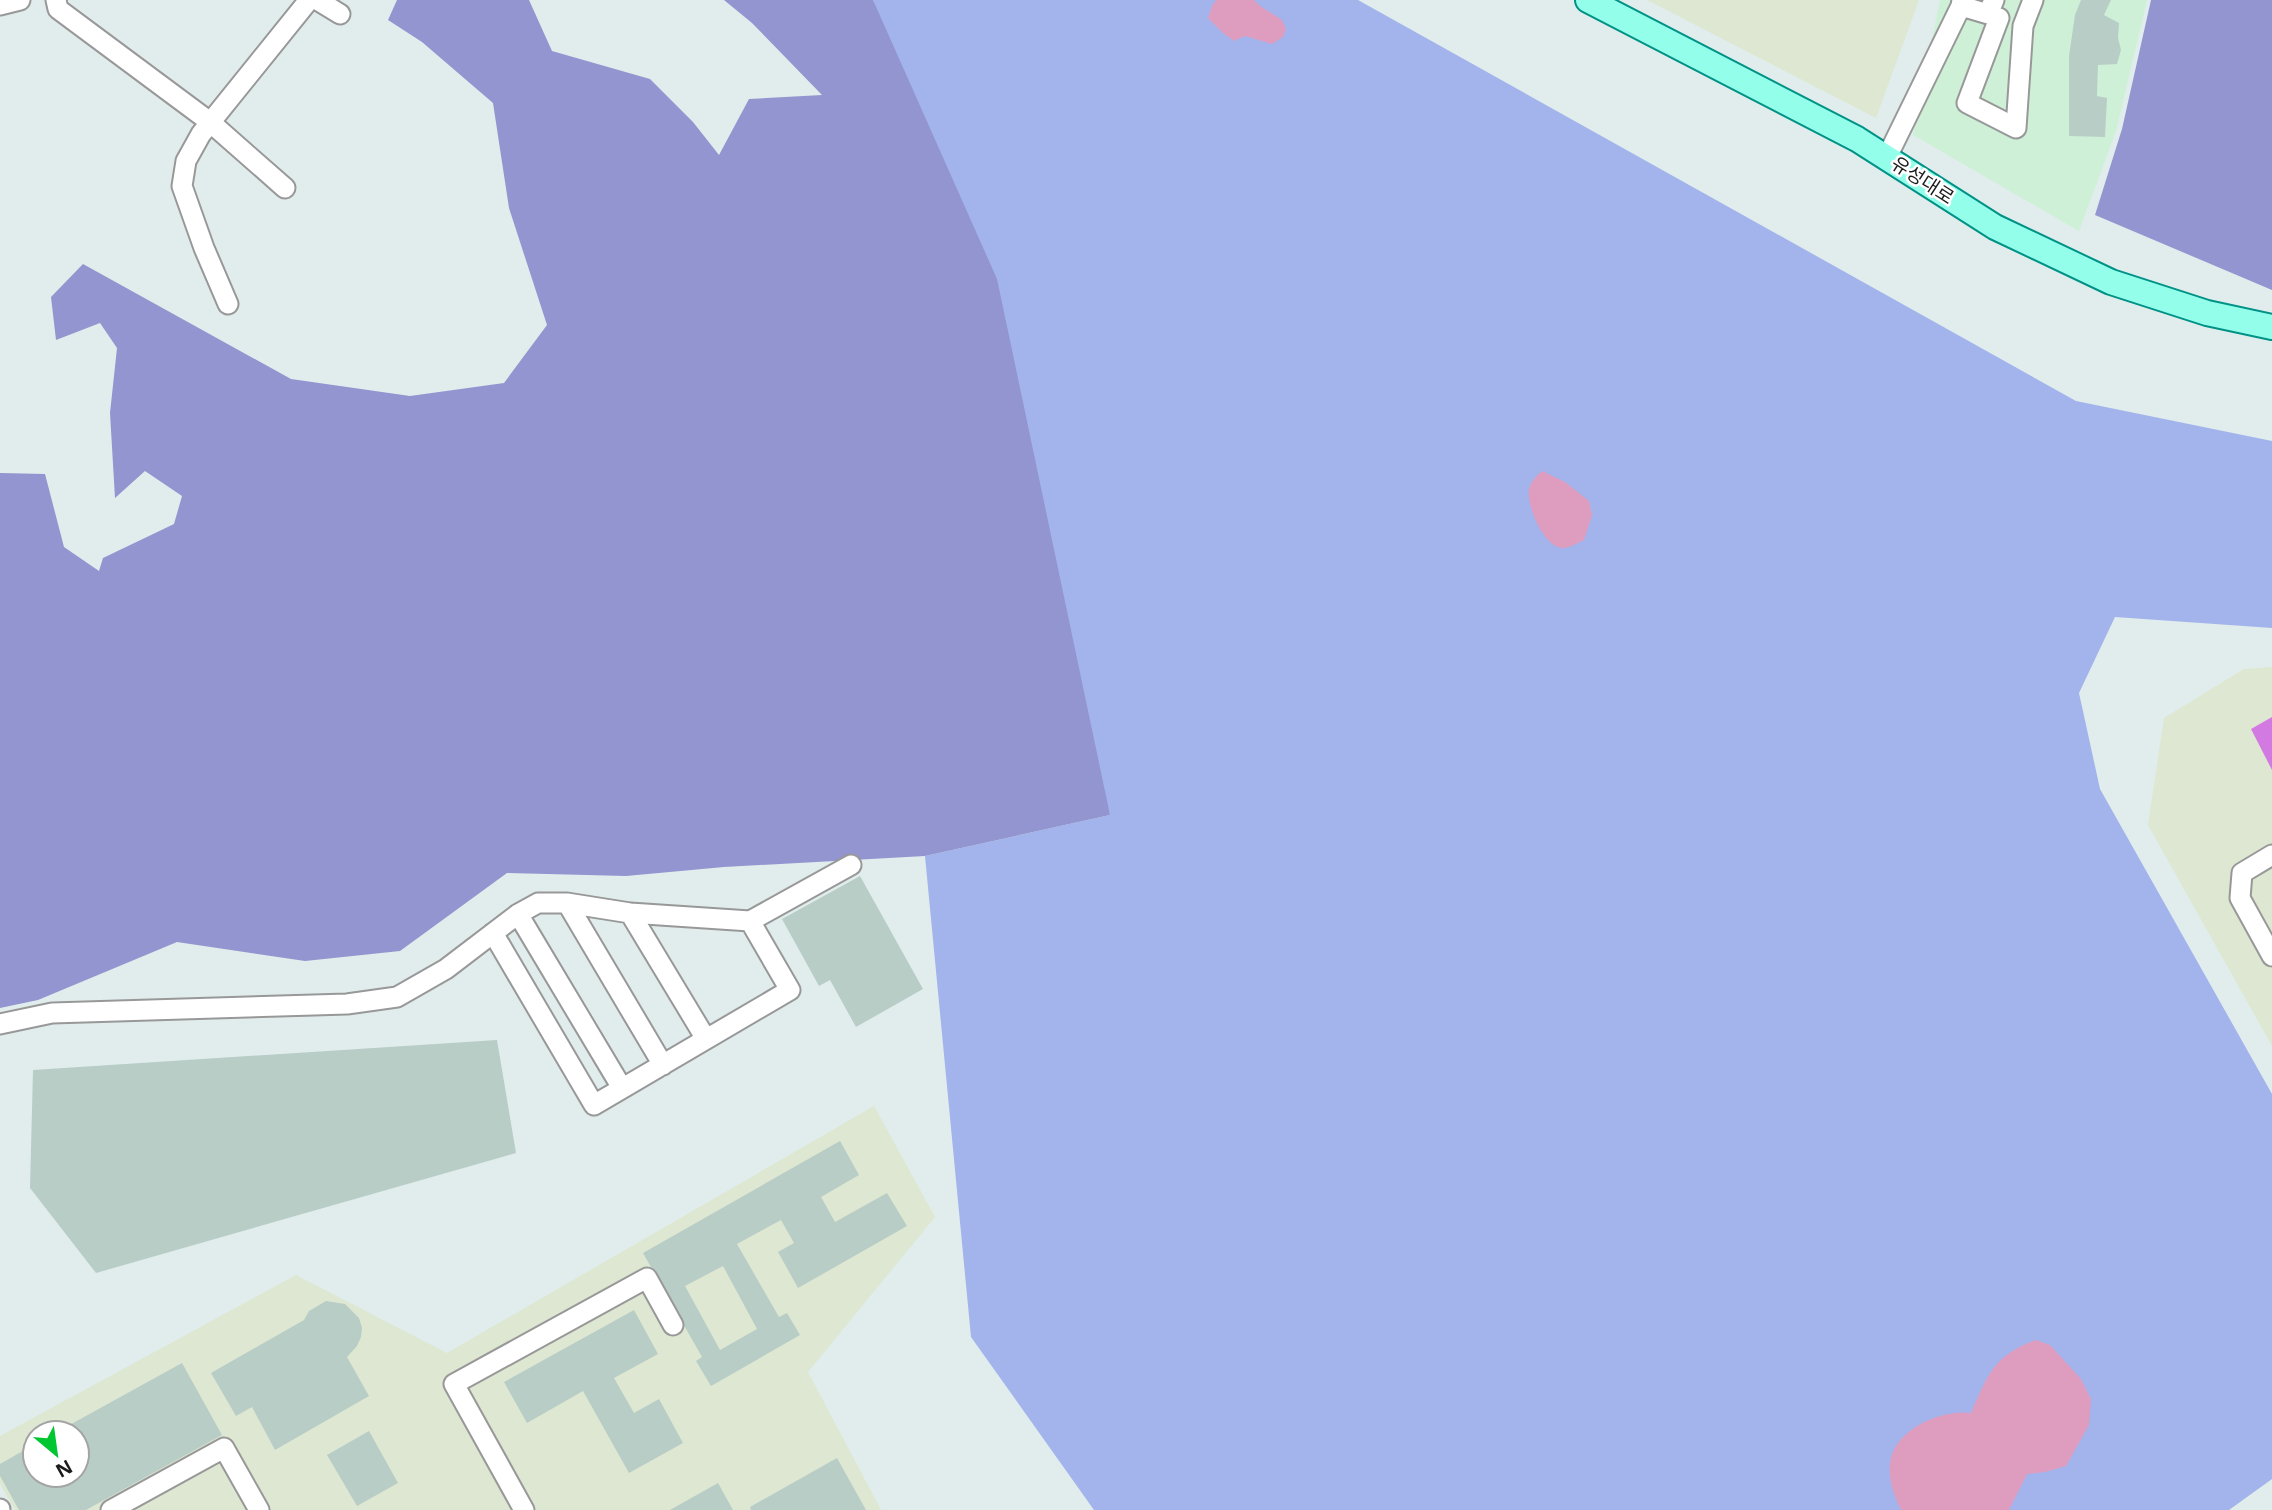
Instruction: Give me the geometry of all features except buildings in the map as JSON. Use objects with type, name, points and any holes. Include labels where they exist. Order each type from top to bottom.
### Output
[{"type":"main road","name":"유성대로","points":[[1588,0],[1857,139],[1994,227],[2112,282],[2207,313],[2272,327]]},
{"type":"street","points":[[0,5],[20,0]]},
{"type":"street","points":[[56,0],[58,9],[211,122],[285,188]]},
{"type":"street","points":[[228,304],[204,248],[183,186],[186,161],[211,122],[309,0]]},
{"type":"street","points":[[317,0],[340,14]]},
{"type":"street","points":[[1994,11],[1967,103],[2017,128],[2023,26],[2033,0]]},
{"type":"street","points":[[1887,157],[1961,3],[1994,11],[2023,26]]},
{"type":"street","points":[[2272,855],[2242,873],[2239,898],[2272,956]]},
{"type":"street","points":[[0,1024],[52,1013],[347,1004],[397,997],[446,969],[518,914],[538,903],[567,903],[630,913],[750,921],[851,865]]},
{"type":"street","points":[[567,903],[663,1065]]},
{"type":"street","points":[[630,913],[706,1039]]},
{"type":"street","points":[[518,914],[622,1088]]},
{"type":"street","points":[[493,933],[594,1105],[790,990],[750,921]]},
{"type":"street","points":[[524,1510],[454,1384],[647,1278],[673,1325]]},
{"type":"street","points":[[111,1510],[224,1448],[260,1510]]},
{"type":"shaded area","points":[[397,0],[529,0],[552,51],[650,79],[693,122],[719,155],[749,99],[822,95],[752,23],[724,0],[873,0],[997,279],[1110,815],[925,856],[724,867],[626,876],[507,873],[400,951],[305,961],[177,942],[38,1000],[0,1008],[0,473],[45,474],[64,547],[99,571],[103,558],[174,524],[182,496],[145,471],[115,498],[110,413],[117,348],[100,323],[56,340],[51,297],[83,264],[291,379],[410,396],[504,383],[547,325],[509,208],[493,103],[422,42],[388,20]]},
{"type":"shaded area","points":[[873,0],[1358,0],[2076,401],[2272,441],[2272,628],[2115,617],[2079,693],[2100,789],[2272,1094],[2272,1479],[2229,1510],[1094,1510],[971,1337],[925,856],[1110,815]]},
{"type":"shaded area","points":[[1216,0],[1254,0],[1282,20],[1286,29],[1283,37],[1272,44],[1245,36],[1234,41],[1208,18]]},
{"type":"shaded area","points":[[1647,0],[1919,0],[1876,118]]},
{"type":"shaded area","points":[[1940,0],[2147,0],[2116,131],[2079,231],[1913,135]]},
{"type":"shaded area","points":[[2151,0],[2272,0],[2272,290],[2095,215],[2122,129]]},
{"type":"shaded area","points":[[1542,471],[1565,482],[1589,501],[1592,515],[1584,540],[1563,548],[1556,546],[1543,534],[1533,515],[1529,496],[1531,484]]},
{"type":"shaded area","points":[[2272,667],[2272,1046],[2148,825],[2164,718],[2244,669]]},
{"type":"shaded area","points":[[2272,717],[2272,770],[2251,729]]},
{"type":"shaded area","points":[[874,1106],[935,1217],[808,1372],[881,1510],[15,1510],[0,1484],[0,1436],[21,1425],[21,1489],[91,1489],[91,1419],[31,1419],[296,1275],[447,1353]]},
{"type":"shaded area","points":[[2036,1340],[2050,1345],[2081,1379],[2091,1399],[2089,1425],[2066,1466],[2027,1474],[2009,1510],[1901,1510],[1890,1475],[1893,1451],[1900,1440],[1910,1431],[1934,1418],[1947,1414],[1971,1413],[1982,1387],[2001,1359]]}]
